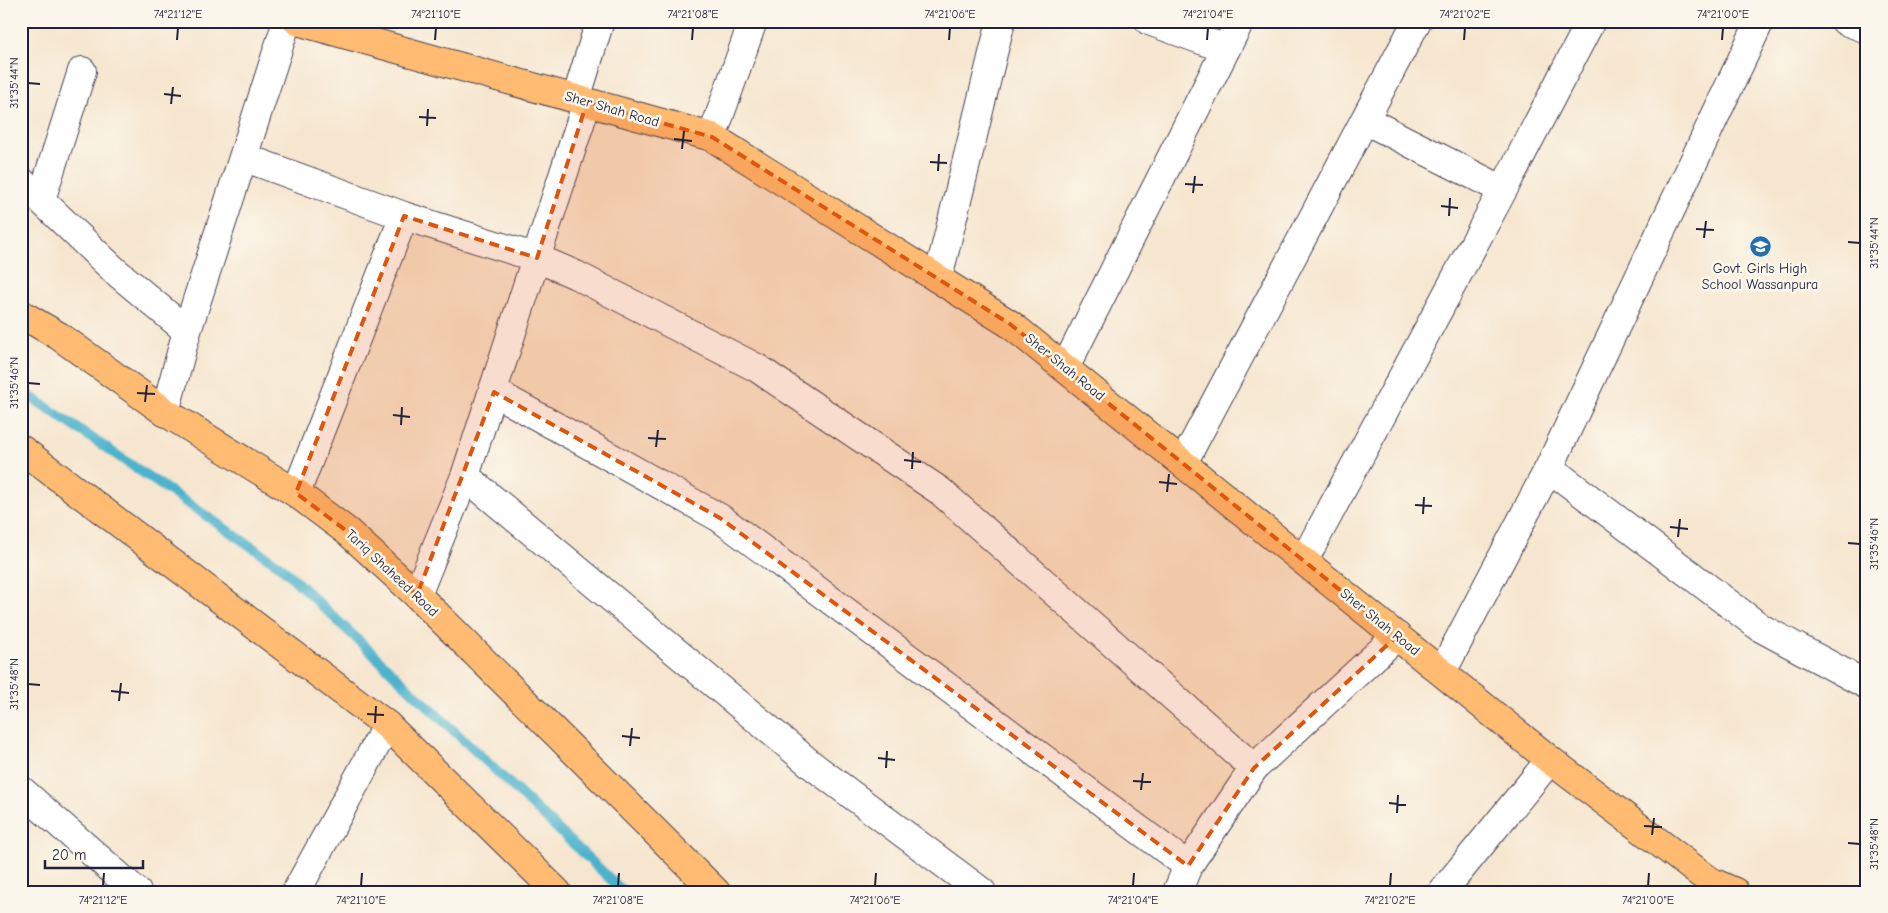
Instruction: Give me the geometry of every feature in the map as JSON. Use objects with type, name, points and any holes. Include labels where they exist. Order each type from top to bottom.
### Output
[{"type":"main road","name":"Sher Shah Road","points":[[297,21],[712,137],[1010,324],[1550,760],[1710,881],[1735,892]]},
{"type":"main road","name":"Tariq Shaheed Road","points":[[21,314],[59,336],[165,412],[296,493],[348,532],[417,595],[716,892]]},
{"type":"main road","points":[[21,449],[388,725],[556,892]]},
{"type":"street","points":[[165,412],[187,331],[288,21]]},
{"type":"street","points":[[417,595],[465,476],[537,258],[582,100],[600,21]]},
{"type":"street","points":[[712,137],[753,21]]},
{"type":"street","points":[[938,278],[1002,21]]},
{"type":"street","points":[[1149,21],[1226,49]]},
{"type":"street","points":[[1065,368],[1240,21]]},
{"type":"street","points":[[1183,463],[1417,21]]},
{"type":"street","points":[[1304,560],[1503,190],[1591,21]]},
{"type":"street","points":[[1442,672],[1549,468],[1760,21]]},
{"type":"street","points":[[1845,21],[1867,28]]},
{"type":"street","points":[[41,200],[82,71]]},
{"type":"street","points":[[1365,120],[1503,190]]},
{"type":"street","points":[[244,157],[404,216],[537,258],[576,275],[757,368],[940,491],[1254,768]]},
{"type":"street","points":[[21,181],[114,270],[187,331]]},
{"type":"street","points":[[296,493],[404,216]]},
{"type":"street","points":[[494,392],[720,518],[1188,866]]},
{"type":"street","points":[[1549,468],[1762,628],[1867,685]]},
{"type":"street","points":[[465,476],[813,766],[982,892]]},
{"type":"street","points":[[1177,892],[1188,866],[1254,768],[1397,636]]},
{"type":"street","points":[[296,892],[388,725]]},
{"type":"street","points":[[1442,892],[1550,760]]},
{"type":"street","points":[[21,790],[137,892]]},
{"type":"highlighted area","points":[[587,102],[712,137],[1010,324],[1397,636],[1254,768],[1188,866],[720,518],[494,392],[417,595],[348,532],[296,493],[404,216],[537,258]]},
{"type":"waterway","points":[[21,390],[280,566],[624,892]]},
{"type":"place","name":"Govt. Girls High School Wassanpura","points":[[1760,246]]}]
